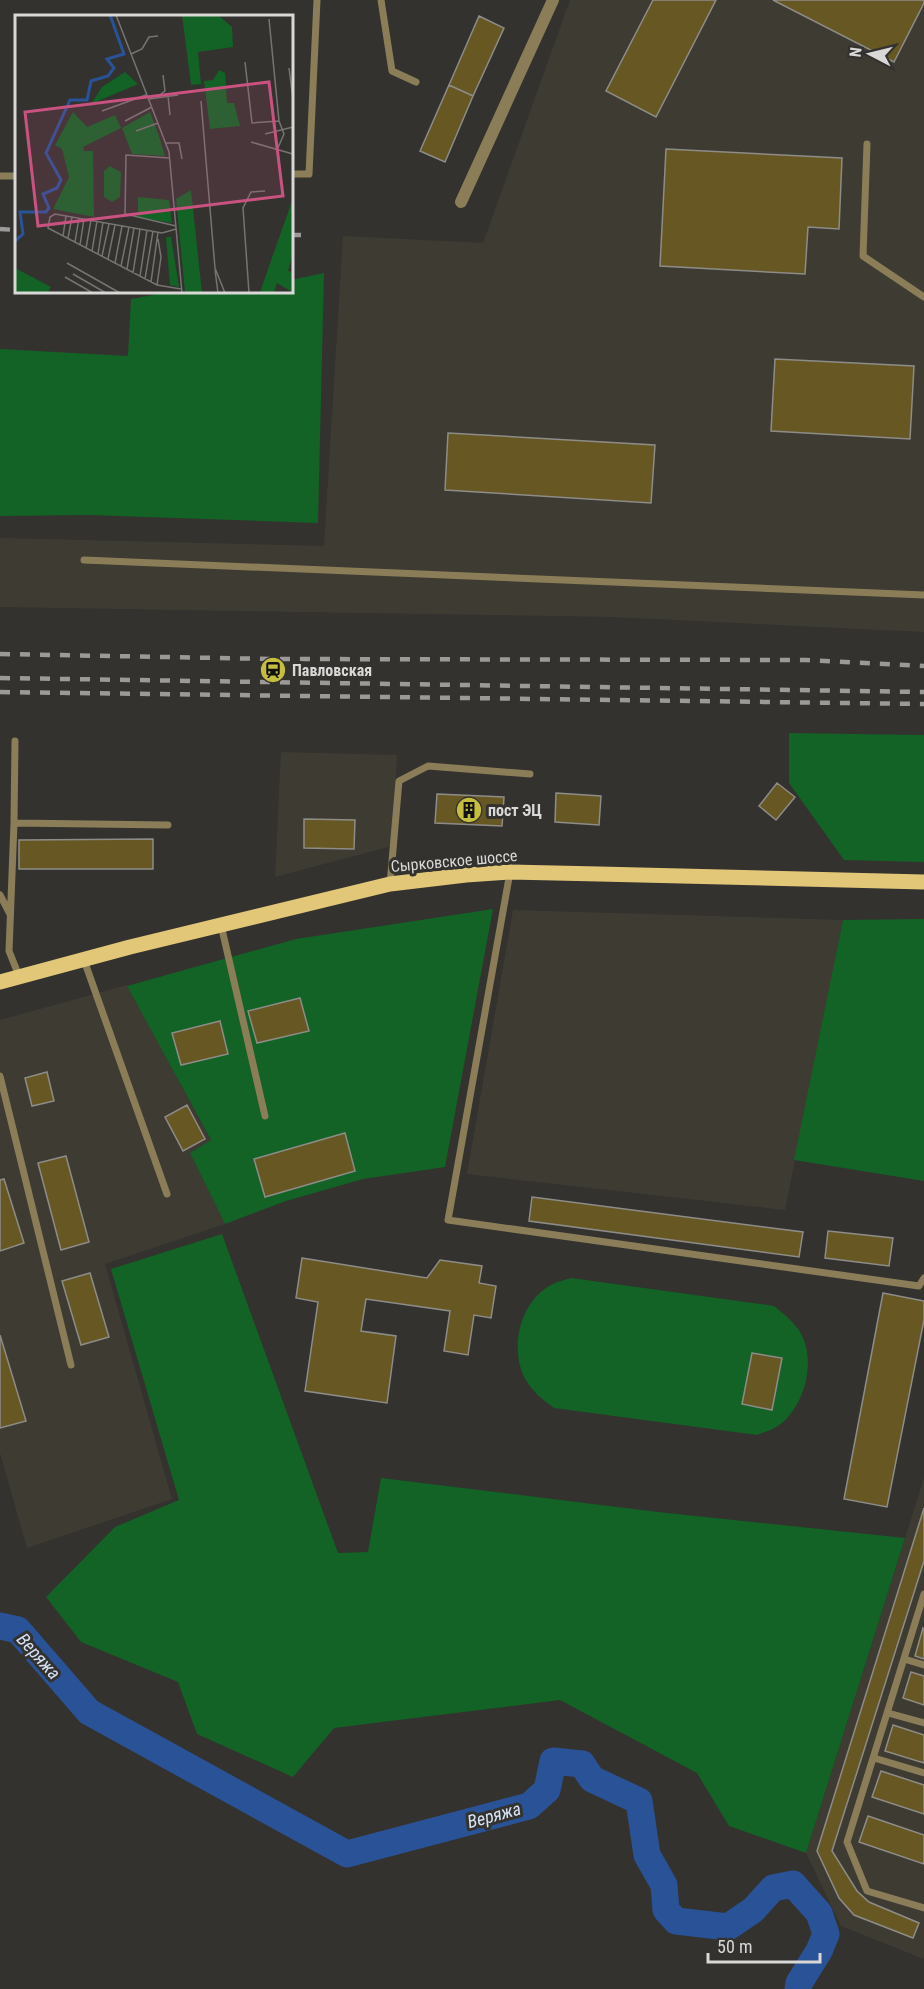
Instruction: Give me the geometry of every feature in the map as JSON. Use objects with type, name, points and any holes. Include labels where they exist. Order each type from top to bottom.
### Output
[{"type":"main road","name":"Сырковское шоссе","points":[[0,982],[130,947],[390,884],[466,874],[510,872],[924,882]]},
{"type":"street","points":[[461,202],[551,1]]},
{"type":"lane","points":[[292,174],[309,174],[316,0]]},
{"type":"lane","points":[[381,0],[392,71],[416,82]]},
{"type":"lane","points":[[867,144],[863,256],[924,297]]},
{"type":"lane","points":[[84,560],[924,595]]},
{"type":"lane","points":[[15,741],[9,951],[20,977]]},
{"type":"lane","points":[[390,884],[399,782],[428,766],[530,774]]},
{"type":"lane","points":[[14,823],[168,825]]},
{"type":"lane","points":[[510,872],[448,1220],[919,1286],[924,1278]]},
{"type":"lane","points":[[0,895],[10,915]]},
{"type":"lane","points":[[221,925],[265,1116]]},
{"type":"lane","points":[[84,960],[167,1194]]},
{"type":"lane","points":[[0,1076],[71,1365]]},
{"type":"lane","points":[[924,1594],[920,1621],[904,1659],[847,1842],[867,1891],[924,1908]]},
{"type":"lane","points":[[904,1659],[924,1665]]},
{"type":"lane","points":[[888,1713],[924,1724]]},
{"type":"lane","points":[[874,1758],[924,1773]]},
{"type":"shaded area","points":[[570,0],[924,0],[924,632],[612,617],[0,607],[0,538],[324,546],[343,236],[483,243]]},
{"type":"shaded area","points":[[281,752],[397,755],[392,846],[275,877]]},
{"type":"shaded area","points":[[513,910],[843,920],[785,1210],[467,1174]]},
{"type":"shaded area","points":[[127,985],[211,1141],[190,1153],[225,1224],[105,1264],[172,1499],[27,1548],[0,1453],[0,1020]]},
{"type":"shaded area","points":[[924,1478],[924,1959],[841,1926],[806,1853]]},
{"type":"green space","points":[[324,273],[318,523],[89,515],[0,516],[0,349],[128,356],[131,299],[169,292],[292,292],[292,280]]},
{"type":"green space","points":[[789,733],[924,735],[924,862],[844,860],[789,783]]},
{"type":"green space","points":[[493,909],[445,1167],[363,1179],[286,1201],[225,1224],[190,1153],[211,1140],[127,986],[296,939]]},
{"type":"green space","points":[[924,919],[924,1181],[794,1160],[843,920]]},
{"type":"green space","points":[[222,1234],[338,1553],[368,1552],[381,1478],[658,1512],[905,1538],[806,1853],[729,1826],[697,1773],[560,1700],[334,1728],[293,1777],[197,1734],[178,1682],[81,1642],[46,1597],[115,1527],[179,1500],[111,1269]]},
{"type":"green space","points":[[571,1278],[774,1306],[800,1332],[808,1356],[806,1382],[795,1407],[778,1426],[757,1435],[554,1408],[527,1382],[521,1370],[518,1342],[520,1328],[532,1302],[553,1284]]},
{"type":"building","points":[[653,0],[716,0],[656,117],[606,91]]},
{"type":"building","points":[[773,0],[924,0],[924,3],[894,62]]},
{"type":"building","points":[[479,16],[504,28],[473,96],[449,85]]},
{"type":"building","points":[[449,85],[473,96],[445,162],[420,151]]},
{"type":"building","points":[[666,149],[842,158],[839,229],[808,227],[805,274],[660,266]]},
{"type":"building","points":[[775,359],[914,366],[910,439],[771,431]]},
{"type":"building","points":[[448,433],[655,445],[651,503],[445,490]]},
{"type":"building","points":[[777,783],[795,797],[776,820],[759,806]]},
{"type":"building","points":[[556,793],[601,796],[599,825],[555,822]]},
{"type":"building","name":"пост ЭЦ","points":[[437,794],[504,797],[502,826],[435,823]]},
{"type":"building","points":[[304,819],[355,820],[354,849],[304,848]]},
{"type":"building","points":[[153,839],[153,869],[19,869],[19,840]]},
{"type":"building","points":[[300,998],[309,1031],[257,1043],[248,1011]]},
{"type":"building","points":[[220,1021],[228,1054],[181,1065],[172,1033]]},
{"type":"building","points":[[47,1072],[54,1101],[32,1106],[25,1078]]},
{"type":"building","points":[[187,1105],[205,1139],[183,1151],[165,1117]]},
{"type":"building","points":[[345,1133],[355,1171],[265,1197],[254,1159]]},
{"type":"building","points":[[66,1156],[89,1242],[61,1250],[38,1163]]},
{"type":"building","points":[[4,1179],[24,1243],[0,1251],[0,1180]]},
{"type":"building","points":[[532,1197],[803,1232],[799,1257],[529,1221]]},
{"type":"building","points":[[828,1231],[893,1238],[889,1266],[825,1258]]},
{"type":"building","points":[[302,1258],[427,1278],[440,1260],[482,1266],[479,1283],[496,1286],[491,1318],[474,1315],[468,1355],[444,1351],[450,1311],[366,1299],[361,1331],[396,1336],[387,1403],[305,1391],[318,1302],[296,1298]]},
{"type":"building","points":[[90,1273],[109,1337],[81,1345],[62,1281]]},
{"type":"building","points":[[883,1293],[924,1301],[924,1320],[887,1507],[844,1499]]},
{"type":"building","points":[[0,1335],[26,1421],[0,1428]]},
{"type":"building","points":[[752,1353],[782,1358],[772,1410],[742,1404]]},
{"type":"building","points":[[924,1508],[924,1561],[832,1851],[857,1891],[869,1902],[919,1923],[913,1938],[854,1915],[839,1898],[817,1851]]},
{"type":"building","points":[[924,1629],[924,1659],[915,1656]]},
{"type":"building","points":[[911,1672],[924,1676],[924,1705],[903,1698]]},
{"type":"building","points":[[893,1725],[924,1735],[924,1763],[885,1751]]},
{"type":"building","points":[[881,1771],[924,1785],[924,1814],[872,1797]]},
{"type":"building","points":[[868,1816],[924,1835],[924,1864],[859,1842]]},
{"type":"waterway","name":"Веряжа","points":[[0,1626],[18,1630],[89,1712],[347,1854],[529,1806],[547,1790],[553,1761],[582,1764],[592,1779],[639,1801],[647,1855],[664,1885],[666,1910],[676,1921],[728,1927],[753,1910],[773,1888],[793,1884],[819,1913],[826,1934],[819,1951],[799,1983],[798,1989]]},
{"type":"railway","points":[[0,229],[15,230]]},
{"type":"railway","points":[[292,235],[307,235]]},
{"type":"railway","points":[[0,654],[274,659],[806,660],[924,666]]},
{"type":"railway","points":[[0,678],[924,692]]},
{"type":"railway","points":[[0,692],[924,704]]},
{"type":"place","name":"Павловская","points":[[273,670]]},
{"type":"place","name":"пост ЭЦ","points":[[469,810]]}]
